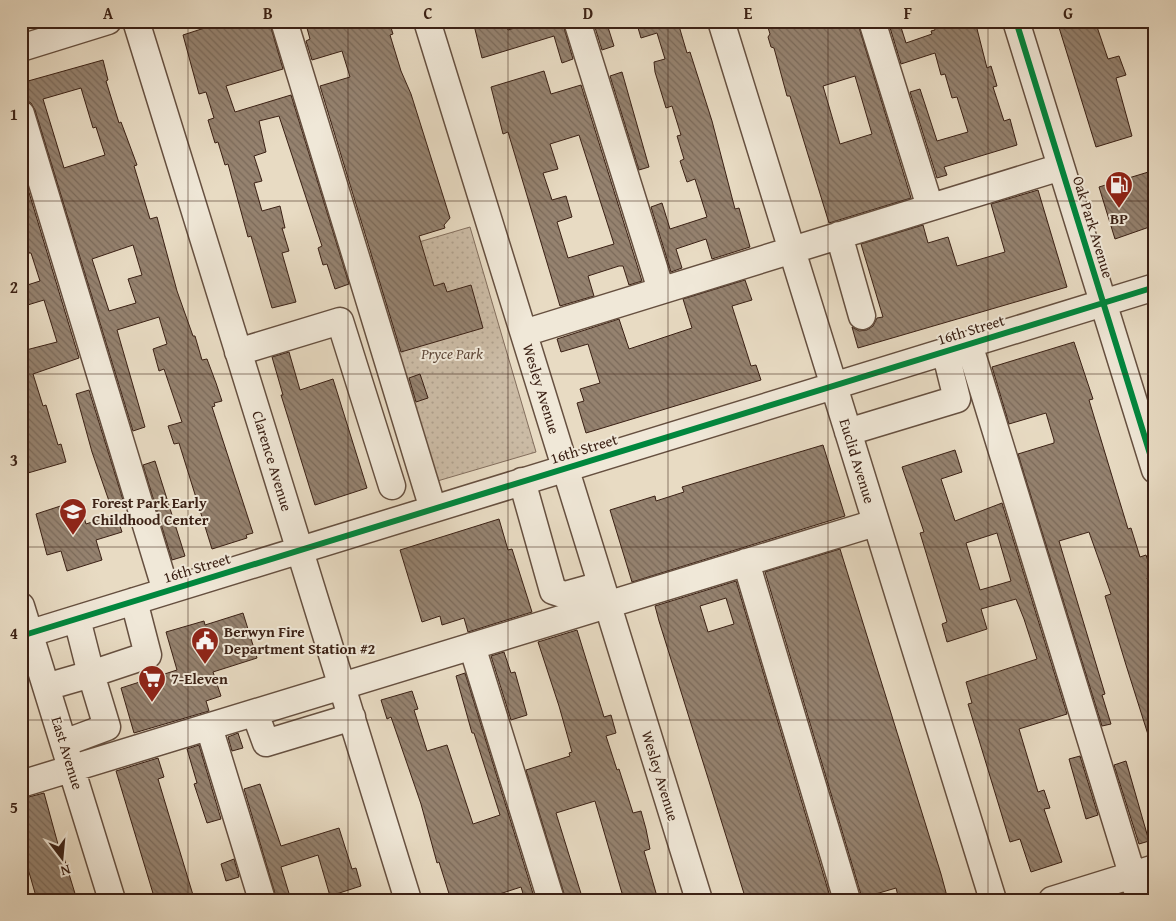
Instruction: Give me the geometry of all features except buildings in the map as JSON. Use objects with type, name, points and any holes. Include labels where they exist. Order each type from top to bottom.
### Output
[{"type":"street","points":[[21,48],[108,21]]},
{"type":"street","name":"Clarence Avenue","points":[[136,21],[408,900]]},
{"type":"street","points":[[284,21],[433,509]]},
{"type":"street","name":"Wesley Avenue","points":[[427,21],[699,900]]},
{"type":"street","points":[[577,21],[661,290]]},
{"type":"street","name":"Euclid Avenue","points":[[721,21],[993,900]]},
{"type":"street","points":[[872,21],[930,207]]},
{"type":"street","name":"Oak Park Avenue","points":[[1016,21],[1155,470]]},
{"type":"street","points":[[21,114],[166,591]]},
{"type":"street","points":[[524,333],[1061,167]]},
{"type":"street","points":[[839,235],[862,316]]},
{"type":"street","name":"16th Street","points":[[26,634],[1155,287]]},
{"type":"street","points":[[238,352],[372,310]]},
{"type":"street","points":[[340,321],[392,486]]},
{"type":"street","points":[[848,432],[957,399],[957,348]]},
{"type":"street","points":[[957,348],[1143,872],[1140,900]]},
{"type":"street","points":[[522,481],[554,592],[565,595],[604,595]]},
{"type":"street","points":[[21,784],[472,646],[604,595],[746,562],[875,523]]},
{"type":"street","points":[[746,562],[847,900]]},
{"type":"street","points":[[46,687],[148,655],[134,601]]},
{"type":"street","name":"East Avenue","points":[[21,606],[26,634],[46,687],[112,900]]},
{"type":"street","points":[[64,743],[107,727],[76,619]]},
{"type":"street","points":[[472,646],[551,900]]},
{"type":"street","points":[[255,713],[266,744],[352,717]]},
{"type":"street","points":[[209,727],[262,900]]},
{"type":"street","points":[[1052,900],[1143,872]]},
{"type":"green space","name":"Pryce Park","points":[[470,227],[536,452],[434,482],[368,257]]},
{"type":"cycle path","points":[[1016,21],[1155,470]]},
{"type":"cycle path","points":[[21,636],[1155,287]]},
{"type":"place","name":"BP","points":[[1119,209]]},
{"type":"place","name":"Forest Park Early Childhood Center","points":[[73,536]]},
{"type":"place","name":"Berwyn Fire Department Station #2","points":[[205,665]]},
{"type":"place","name":"7-Eleven","points":[[152,703]]}]
